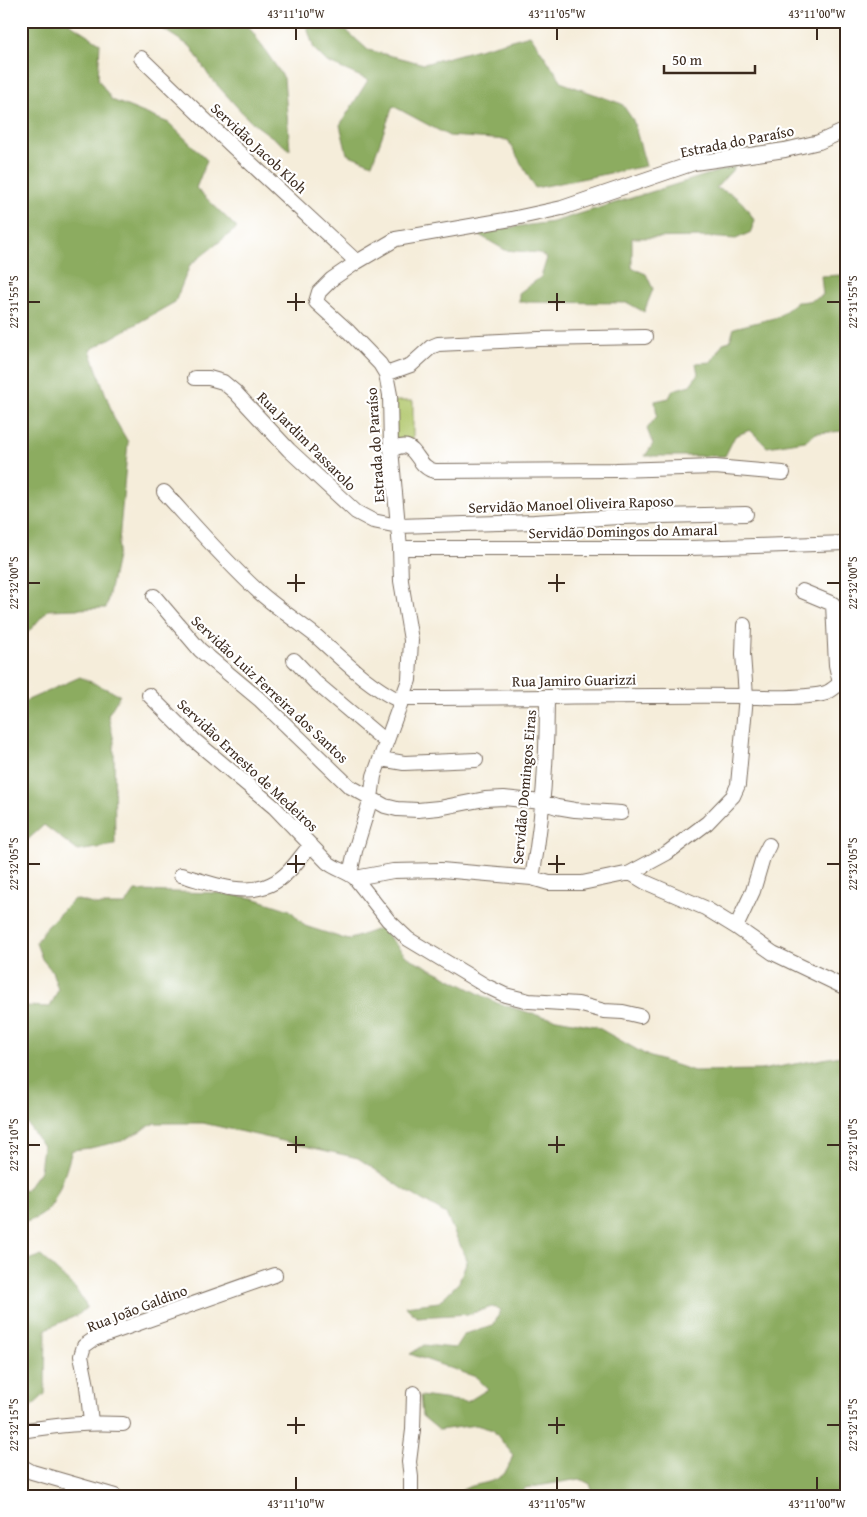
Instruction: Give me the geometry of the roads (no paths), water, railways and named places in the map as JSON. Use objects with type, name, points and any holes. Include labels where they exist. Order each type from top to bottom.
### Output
[{"type":"street","name":"Servidão Jacob Kloh","points":[[141,58],[357,262]]},
{"type":"street","name":"Estrada do Paraíso","points":[[352,876],[355,851],[371,798],[374,776],[409,680],[411,640],[401,581],[391,449],[390,394],[386,374],[380,364],[349,332],[316,302],[318,292],[332,279],[357,262],[396,240],[511,220],[562,208],[694,163],[785,150],[819,142],[846,130]]},
{"type":"street","points":[[386,374],[411,365],[438,344],[539,339],[645,337]]},
{"type":"street","name":"Rua Jardim Passarolo","points":[[195,378],[209,378],[222,382],[236,392],[289,450],[356,512],[373,521],[398,526]]},
{"type":"street","points":[[391,449],[405,446],[410,448],[426,468],[435,471],[616,470],[715,467],[782,473]]},
{"type":"street","points":[[164,492],[229,563],[260,593],[312,633],[366,681],[383,693],[401,700]]},
{"type":"street","name":"Servidão Manoel Oliveira Raposo","points":[[398,526],[746,514]]},
{"type":"street","name":"Servidão Domingos do Amaral","points":[[400,548],[690,548],[846,543]]},
{"type":"street","points":[[802,591],[833,604],[836,665],[843,681]]},
{"type":"street","name":"Servidão Luiz Ferreira dos Santos","points":[[154,596],[200,650],[259,699],[349,786],[385,806],[397,809],[418,810],[440,808],[486,799],[542,802],[575,810],[621,813]]},
{"type":"street","points":[[352,876],[413,870],[468,871],[532,878],[549,883],[582,883],[630,873],[685,842],[707,823],[733,796],[740,778],[746,696],[743,654],[744,625]]},
{"type":"street","points":[[294,660],[315,682],[386,742]]},
{"type":"street","name":"Rua Jamiro Guarizzi","points":[[401,700],[641,695],[746,696],[762,698],[816,695],[827,692],[843,681]]},
{"type":"street","name":"Servidão Ernesto de Medeiros","points":[[149,695],[194,740],[274,807],[332,867],[352,876]]},
{"type":"street","name":"Servidão Domingos Eiras","points":[[532,878],[538,847],[542,802],[547,698]]},
{"type":"street","points":[[381,759],[404,763],[476,760]]},
{"type":"street","points":[[181,876],[232,889],[257,890],[272,884],[288,872],[311,844]]},
{"type":"street","points":[[736,927],[753,891],[763,857],[769,845]]},
{"type":"street","points":[[630,873],[645,882],[705,908],[773,952],[846,988]]},
{"type":"street","points":[[352,876],[388,920],[408,939],[486,986],[505,995],[529,1001],[578,1004],[604,1011],[624,1012],[640,1016]]},
{"type":"street","name":"Rua João Galdino","points":[[90,1422],[87,1386],[81,1356],[84,1346],[94,1339],[275,1275]]},
{"type":"street","points":[[410,1496],[411,1477],[409,1462],[413,1430],[414,1393]]},
{"type":"street","points":[[21,1431],[90,1422],[123,1424]]},
{"type":"street","points":[[21,1466],[32,1472],[115,1496]]}]
